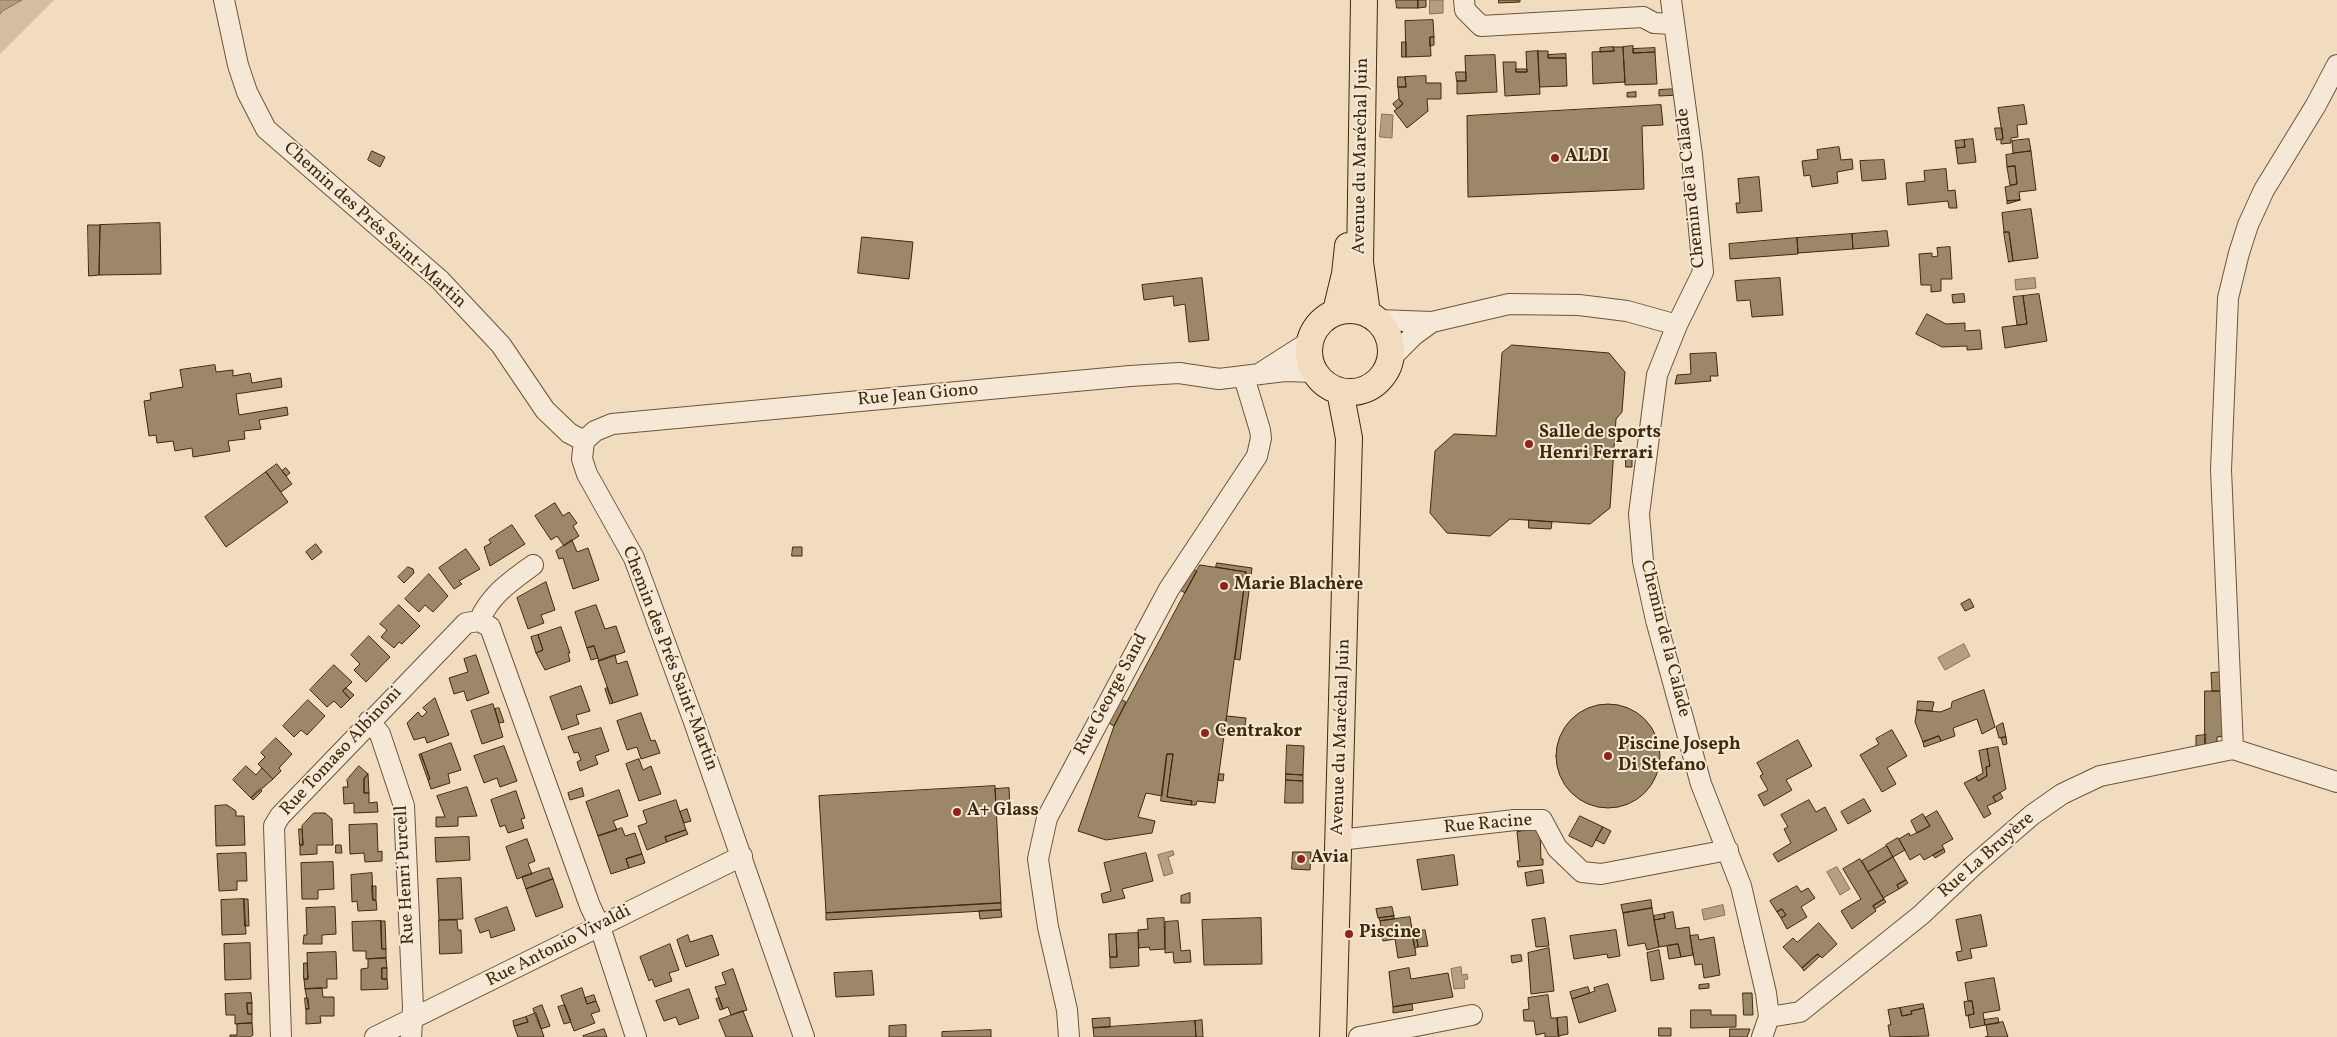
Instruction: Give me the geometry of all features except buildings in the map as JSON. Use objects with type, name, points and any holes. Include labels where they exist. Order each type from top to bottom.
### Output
[{"type":"main road","name":"Avenue du Maréchal Juin","points":[[1336,311],[1345,274],[1351,217],[1355,0]]},
{"type":"main road","name":"Avenue du Maréchal Juin","points":[[1364,0],[1360,262],[1372,316]]},
{"type":"main road","points":[[1347,309],[1372,316],[1387,331],[1391,344],[1391,358],[1386,371],[1378,382],[1366,389],[1353,392],[1340,391],[1321,381],[1310,363],[1309,342],[1319,323],[1336,311],[1347,309]]},
{"type":"main road","name":"Avenue du Maréchal Juin","points":[[1349,438],[1366,389]]},
{"type":"main road","name":"Avenue du Maréchal Juin","points":[[1333,1037],[1349,438],[1340,391]]},
{"type":"street","name":"Chemin des Prés Saint-Martin","points":[[224,0],[241,74],[247,92],[266,129],[440,280],[502,345],[545,410],[569,433],[584,441],[582,459],[587,474],[634,558],[742,856],[804,1037]]},
{"type":"street","points":[[1464,0],[1465,10],[1481,26],[1643,17],[1654,23],[1672,10]]},
{"type":"street","name":"Chemin de la Calade","points":[[1672,10],[1692,155],[1703,272],[1677,325],[1657,375],[1639,514],[1643,561],[1656,620],[1701,784],[1741,886],[1766,993],[1769,1017],[1762,1037]]},
{"type":"street","points":[[2337,65],[2316,105],[2264,190],[2248,225],[2239,253],[2228,298],[2221,470],[2233,750],[2337,782]]},
{"type":"street","points":[[1372,316],[1432,322],[1509,304],[1579,305],[1627,311],[1677,325]]},
{"type":"street","points":[[1391,358],[1414,335],[1432,322]]},
{"type":"street","name":"Rue Jean Giono","points":[[1250,376],[1309,342]]},
{"type":"street","name":"Rue Jean Giono","points":[[584,441],[595,432],[612,424],[1130,376],[1179,373],[1219,379],[1284,371],[1315,372]]},
{"type":"street","name":"Rue George Sand","points":[[1069,1037],[1067,1010],[1048,927],[1038,859],[1047,818],[1169,589],[1257,456],[1261,438],[1250,376]]},
{"type":"street","points":[[533,565],[500,589],[486,604],[480,621],[490,627],[590,906],[600,927],[636,1037]]},
{"type":"street","name":"Rue Tomaso Albinoni","points":[[281,1037],[274,826],[280,816],[466,623],[480,621]]},
{"type":"street","name":"Rue Henri Purcell","points":[[369,722],[380,734],[404,806],[412,1028]]},
{"type":"street","name":"Rue La Bruyère","points":[[1769,1017],[1800,1012],[1921,915],[2032,815],[2062,794],[2100,776],[2233,750]]},
{"type":"street","name":"Rue Racine","points":[[1339,840],[1515,820],[1542,820],[1557,848],[1582,872],[1601,874],[1728,850]]},
{"type":"street","name":"Rue Antonio Vivaldi","points":[[375,1037],[412,1028],[600,927],[742,856]]},
{"type":"street","points":[[1359,1037],[1472,1015]]},
{"type":"shaded area","points":[[0,0],[22,0],[0,14]]},
{"type":"shaded area","points":[[22,0],[54,0],[0,54],[0,14],[3,10]]},
{"type":"shaded area","points":[[1430,0],[1443,0],[1443,13],[1430,14]]},
{"type":"shaded area","points":[[1382,114],[1393,115],[1392,138],[1380,137]]},
{"type":"shaded area","points":[[2035,278],[2036,288],[2016,290],[2015,280]]},
{"type":"shaded area","points":[[1964,644],[1970,656],[1945,670],[1938,658]]},
{"type":"shaded area","points":[[1173,851],[1174,855],[1168,857],[1173,873],[1164,876],[1158,855]]},
{"type":"shaded area","points":[[1837,867],[1850,889],[1840,895],[1827,872]]},
{"type":"shaded area","points":[[1723,905],[1725,915],[1704,920],[1702,910]]},
{"type":"shaded area","points":[[1461,967],[1462,975],[1467,974],[1468,979],[1464,980],[1465,988],[1454,989],[1451,969]]},
{"type":"place","name":"ALDI","points":[[1555,158]]},
{"type":"place","name":"Salle de sports Henri Ferrari","points":[[1529,444]]},
{"type":"place","name":"Marie Blachère","points":[[1224,586]]},
{"type":"place","name":"Centrakor","points":[[1205,733]]},
{"type":"place","name":"Piscine Joseph Di Stefano","points":[[1608,756]]},
{"type":"place","name":"A+ Glass","points":[[957,812]]},
{"type":"place","name":"Avia","points":[[1301,859]]},
{"type":"place","name":"Piscine","points":[[1349,934]]}]
